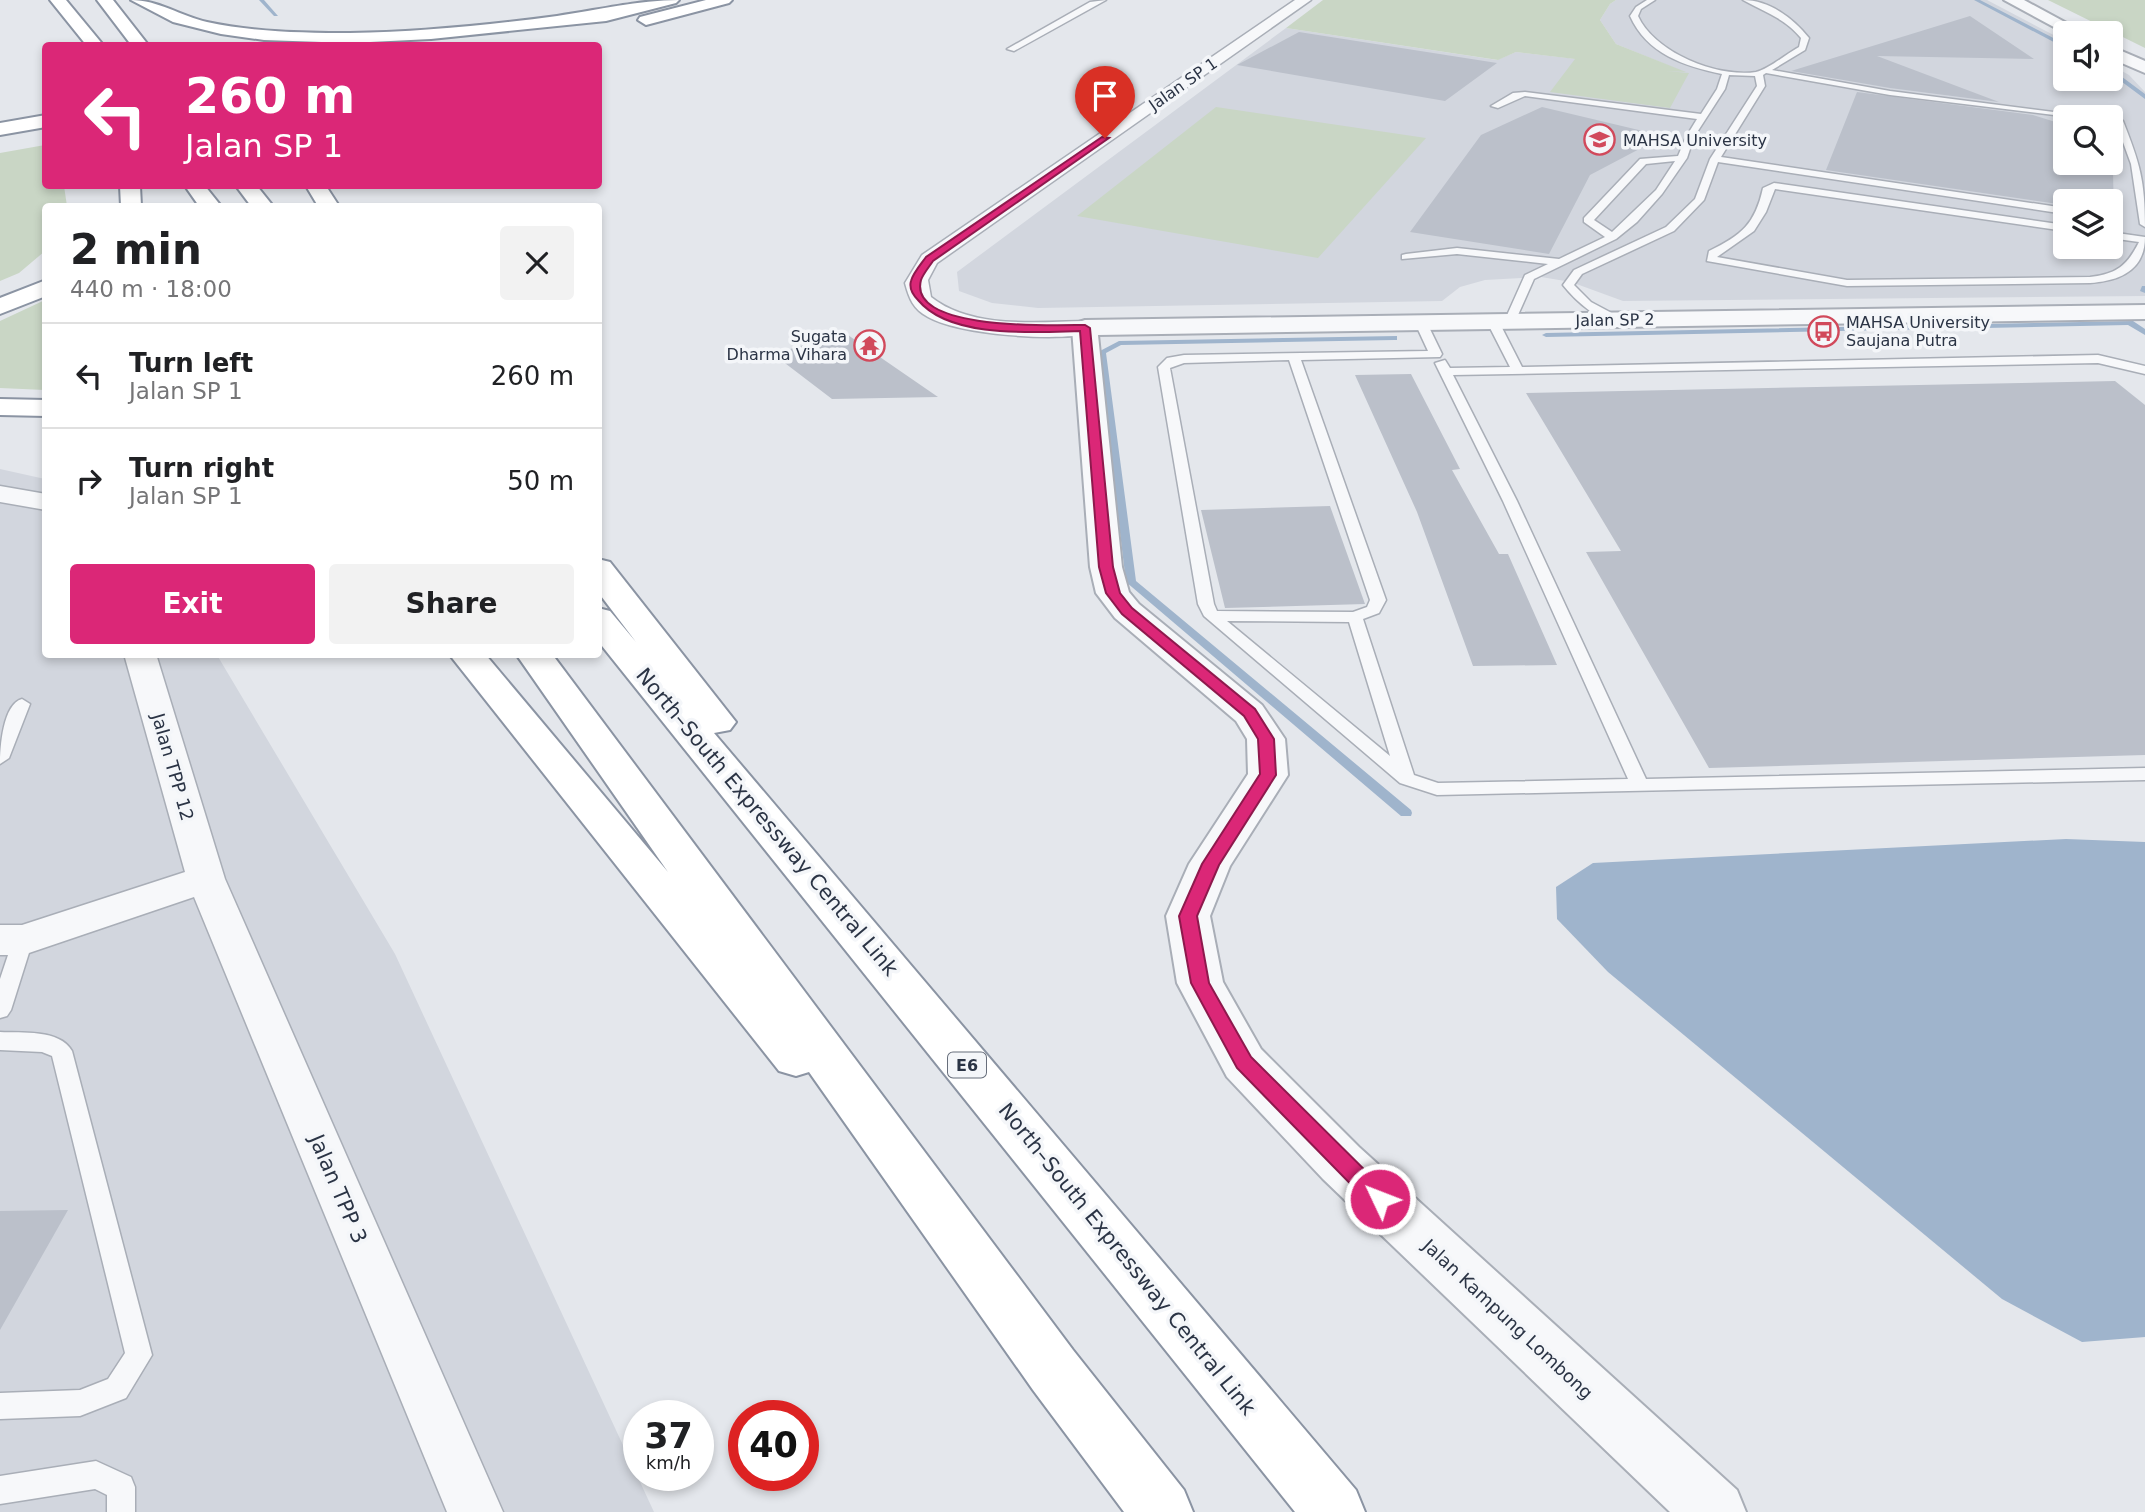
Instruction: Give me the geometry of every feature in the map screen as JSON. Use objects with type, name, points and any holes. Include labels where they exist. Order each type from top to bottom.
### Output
[{"type":"highway","points":[[58,0],[93,42]]},
{"type":"highway","points":[[105,0],[138,42]]},
{"type":"highway","points":[[139,0],[163,15],[213,29],[336,38],[473,32],[635,16]]},
{"type":"highway","points":[[606,31],[671,0]]},
{"type":"highway","points":[[486,42],[724,0]]},
{"type":"highway","points":[[519,42],[635,16]]},
{"type":"highway","points":[[0,121],[42,115]]},
{"type":"highway","points":[[0,129],[42,122]]},
{"type":"highway","points":[[248,189],[260,203]]},
{"type":"highway","points":[[0,307],[42,289]]},
{"type":"highway","points":[[0,407],[42,408]]},
{"type":"highway","points":[[602,574],[1170,1310]]},
{"type":"highway","name":"North–South Expressway Central Link","points":[[602,623],[1334,1512]]},
{"type":"highway","points":[[469,658],[1053,1370]]},
{"type":"highway","points":[[536,658],[1053,1370],[1162,1512]]},
{"type":"street","name":"Jalan SP 1","points":[[1085,328],[1020,329],[979,326],[946,317],[927,306],[917,293],[916,280],[929,260],[1304,0]]},
{"type":"street","points":[[2012,0],[2053,21]]},
{"type":"street","points":[[2123,57],[2145,68]]},
{"type":"street","name":"Jalan SP 2","points":[[1085,328],[2145,312]]},
{"type":"street","name":"Jalan Kampung Lombong","points":[[1085,328],[1106,567],[1113,593],[1127,611],[1249,713],[1266,739],[1268,775],[1210,864],[1188,916],[1200,983],[1244,1063],[1341,1163],[1714,1512]]},
{"type":"street","points":[[0,494],[42,501]]},
{"type":"street","name":"Jalan TPP 12","points":[[141,658],[206,879]]},
{"type":"street","points":[[12,940],[206,879]]},
{"type":"street","name":"Jalan TPP 3","points":[[206,879],[473,1505]]},
{"type":"lane","points":[[1011,49],[1092,3],[1103,0]]},
{"type":"lane","points":[[1652,0],[1638,9],[1634,16],[1643,37],[1681,59],[1726,74],[1763,73],[1890,93],[2053,113]]},
{"type":"lane","points":[[1617,320],[1587,304],[1568,285],[1578,272],[1670,229],[1699,200],[1715,159],[1761,86],[1763,73],[1802,48],[1805,38],[1796,26],[1746,0]]},
{"type":"lane","points":[[1518,371],[1501,322],[1529,277],[1612,237],[1633,220],[1659,192],[1682,158],[1690,137],[1721,89],[1726,74]]},
{"type":"lane","points":[[1495,106],[1516,95],[1525,94],[1703,117]]},
{"type":"lane","points":[[2123,131],[2136,164],[2145,224]]},
{"type":"lane","points":[[1612,237],[1588,220],[1643,161],[1682,158]]},
{"type":"lane","points":[[1715,159],[2053,209]]},
{"type":"lane","points":[[2053,226],[1774,186],[1768,188],[1758,223],[1739,241],[1713,253],[1712,259],[1847,283],[2090,280],[2120,276],[2135,261],[2145,240],[2123,237]]},
{"type":"lane","points":[[1889,201],[1899,186]]},
{"type":"lane","points":[[1406,257],[1457,251],[1561,262]]},
{"type":"lane","points":[[1421,323],[1510,501],[1640,786]]},
{"type":"lane","points":[[1436,354],[1184,359],[1171,361],[1164,367],[1206,604],[1212,616],[1406,779],[1437,789],[2145,774]]},
{"type":"lane","points":[[1212,616],[1355,617],[1374,610],[1378,600],[1294,357]]},
{"type":"lane","points":[[1446,372],[2098,359],[2145,370]]},
{"type":"lane","points":[[1355,617],[1406,779]]},
{"type":"lane","points":[[0,758],[22,704]]},
{"type":"lane","points":[[0,1010],[12,940]]},
{"type":"lane","points":[[0,1041],[45,1043],[61,1051],[139,1355],[117,1389],[80,1403],[0,1406]]},
{"type":"lane","points":[[0,1490],[96,1475],[121,1487],[121,1512]]},
{"type":"shaded area","name":"MAHSA University","points":[[1616,0],[1987,0],[2053,35],[2053,91],[2123,91],[2123,72],[2145,92],[2145,296],[1623,301],[1571,282],[1541,277],[1485,280],[1460,287],[1442,301],[1038,308],[992,303],[959,291],[957,272],[1286,28],[1497,60],[1516,52],[1682,71],[1616,44],[1600,20],[1610,4]]},
{"type":"shaded area","points":[[0,469],[42,478],[42,658],[219,658],[395,954],[623,1445],[623,1491],[644,1491],[654,1512],[0,1512]]},
{"type":"green space","points":[[1323,0],[1616,0],[1610,4],[1600,20],[1616,44],[1686,72],[1666,71],[1689,73],[1670,108],[1550,92],[1575,59],[1516,52],[1498,60],[1286,28]]},
{"type":"green space","points":[[2048,0],[2145,0],[2145,48],[2123,37],[2123,21],[2090,21]]},
{"type":"green space","points":[[1216,107],[1426,138],[1318,258],[1077,216]]},
{"type":"green space","points":[[42,146],[42,189],[64,189],[67,203],[42,203],[42,254],[19,273],[0,281],[0,153]]},
{"type":"green space","points":[[42,301],[42,390],[0,388],[0,321]]},
{"type":"water","points":[[2066,839],[2145,842],[2145,1337],[2082,1342],[2002,1299],[1608,972],[1557,919],[1556,887],[1593,863]]},
{"type":"building","points":[[1970,16],[2034,59],[1877,56],[1999,102],[1890,88],[1791,71]]},
{"type":"building","points":[[1299,32],[1497,63],[1445,101],[1237,65]]},
{"type":"building","points":[[1857,92],[2033,115],[2053,121],[2053,175],[2113,175],[2113,189],[2053,189],[2053,203],[1826,170]]},
{"type":"building","points":[[1542,107],[1664,136],[1590,175],[1549,254],[1410,232],[1481,135]]},
{"type":"building","points":[[845,333],[938,397],[832,399],[773,354]]},
{"type":"building","points":[[1411,374],[1460,469],[1452,470],[1499,554],[1508,554],[1557,665],[1473,666],[1417,512],[1355,375]]},
{"type":"building","points":[[2115,381],[2145,405],[2145,755],[1709,768],[1586,552],[1621,551],[1526,393]]},
{"type":"building","points":[[1330,506],[1365,604],[1225,608],[1201,510]]},
{"type":"building","points":[[68,1210],[0,1330],[0,1211]]},
{"type":"waterway","points":[[261,0],[276,15]]},
{"type":"waterway","points":[[1976,0],[2053,40]]},
{"type":"waterway","points":[[2123,80],[2145,97]]},
{"type":"waterway","points":[[1546,335],[2130,323],[2145,333]]},
{"type":"waterway","points":[[1394,338],[1119,343],[1102,352],[1131,582],[1406,813]]},
{"type":"place","name":"MAHSA University","points":[[1600,140]]},
{"type":"place","name":"MAHSA University Saujana Putra","points":[[1823,331]]},
{"type":"place","name":"Sugata Dharma Vihara","points":[[870,345]]},
{"type":"route","points":[[1105,138],[929,260],[916,280],[917,293],[927,306],[946,317],[979,326],[1020,329],[1085,328],[1106,567],[1113,593],[1127,611],[1249,713],[1266,739],[1268,775],[1210,864],[1188,916],[1200,983],[1244,1063],[1341,1163],[1380,1199]]}]
